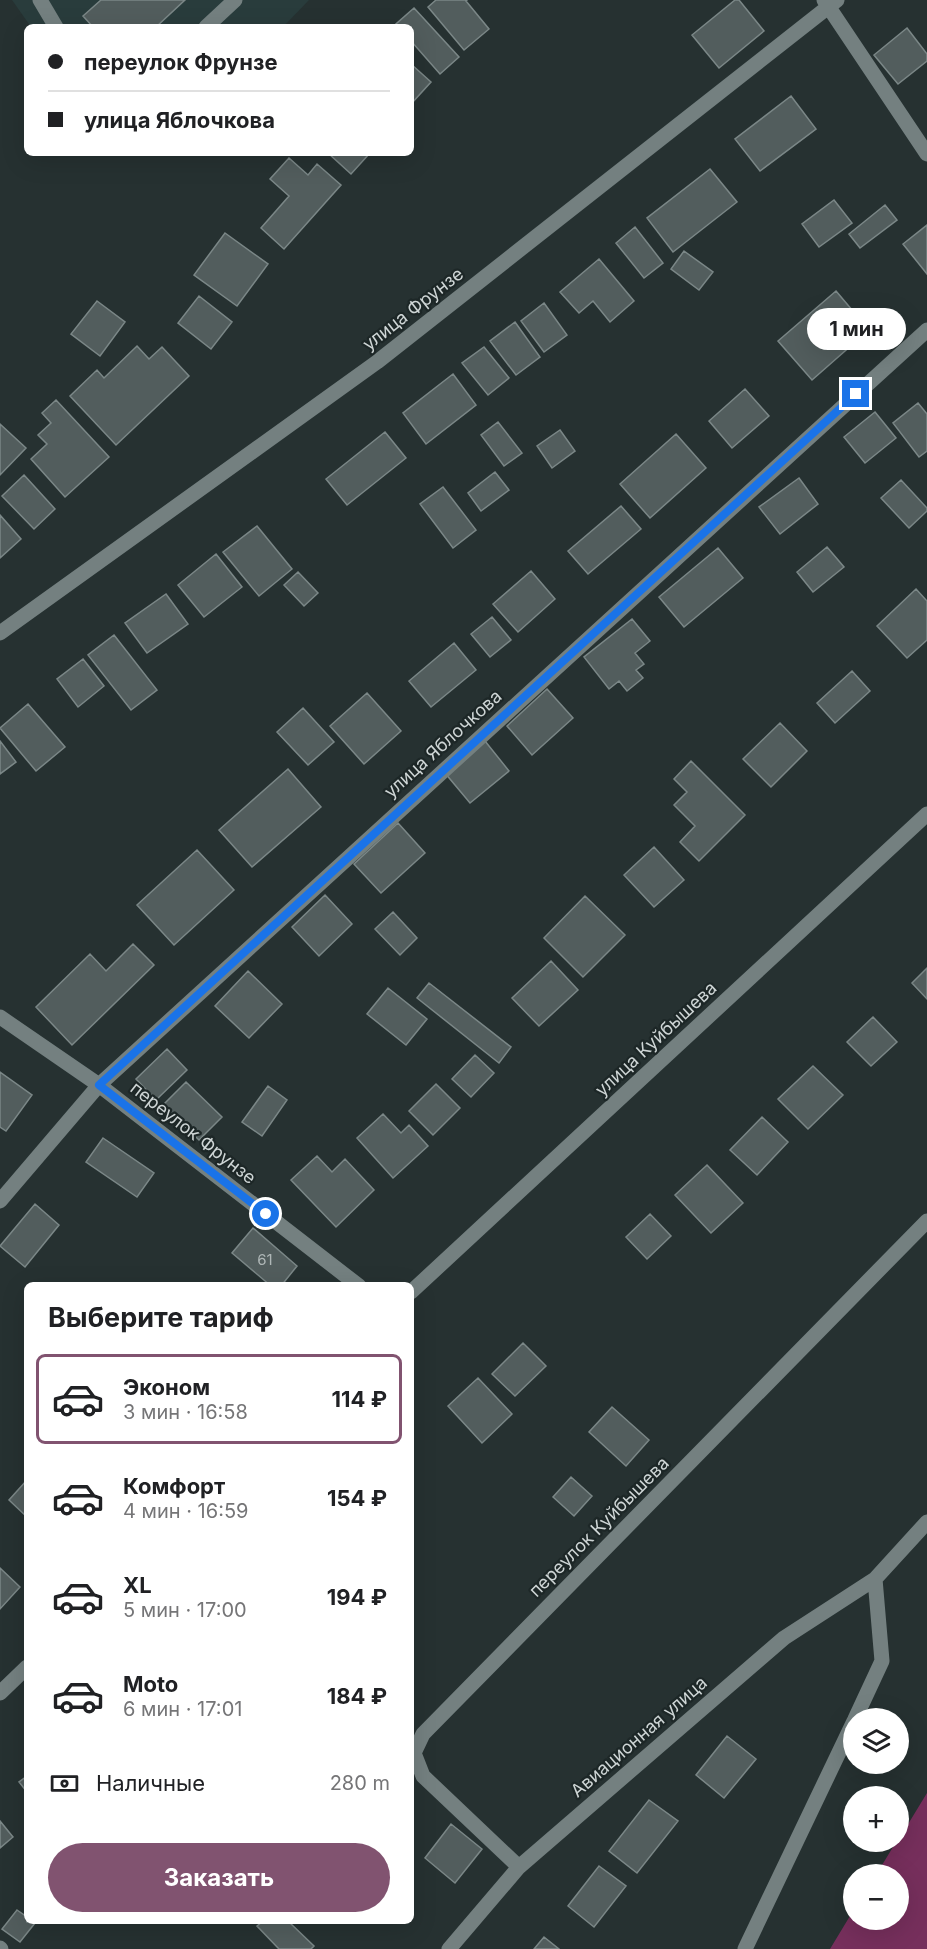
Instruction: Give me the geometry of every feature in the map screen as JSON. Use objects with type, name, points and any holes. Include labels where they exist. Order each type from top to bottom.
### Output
[{"type":"street","points":[[40,0],[54,24]]},
{"type":"street","points":[[209,24],[235,0]]},
{"type":"street","points":[[830,2],[927,154]]},
{"type":"street","name":"улица Фрунзе","points":[[0,633],[377,362],[830,2]]},
{"type":"street","name":"улица Яблочкова","points":[[0,1201],[99,1085],[927,330]]},
{"type":"street","name":"улица Куйбышева","points":[[414,1289],[927,814]]},
{"type":"street","name":"переулок Фрунзе","points":[[0,1017],[99,1085],[354,1282]]},
{"type":"street","name":"переулок Куйбышева","points":[[519,1867],[423,1776],[414,1753],[423,1734],[927,1221]]},
{"type":"street","name":"Авиационная улица","points":[[449,1949],[519,1867],[784,1638],[875,1579],[927,1522]]},
{"type":"street","points":[[860,1708],[882,1661],[875,1579]]},
{"type":"street","points":[[0,1693],[24,1669]]},
{"type":"street","points":[[745,1949],[843,1743]]},
{"type":"shaded area","points":[[12,0],[309,0],[286,24],[29,24]]},
{"type":"shaded area","points":[[927,1793],[927,1949],[830,1949],[843,1928],[843,1930],[909,1930],[909,1864],[883,1864],[890,1852],[909,1852],[909,1823]]},
{"type":"building","points":[[101,0],[185,0],[159,24],[90,24],[83,16]]},
{"type":"building","points":[[436,0],[467,0],[489,29],[464,50],[428,7]]},
{"type":"building","points":[[735,0],[739,0],[764,31],[719,68],[692,35]]},
{"type":"building","points":[[414,8],[459,57],[440,74],[414,44],[414,24],[396,24]]},
{"type":"building","points":[[907,28],[927,54],[927,61],[898,84],[874,55]]},
{"type":"building","points":[[414,67],[431,82],[414,101]]},
{"type":"building","points":[[791,96],[816,129],[760,171],[735,139]]},
{"type":"building","points":[[331,156],[367,156],[351,174]]},
{"type":"building","points":[[289,158],[308,175],[317,164],[341,185],[284,249],[261,228],[289,196],[270,179]]},
{"type":"building","points":[[710,169],[737,202],[673,252],[647,218]]},
{"type":"building","points":[[834,200],[852,223],[819,247],[802,224]]},
{"type":"building","points":[[885,205],[897,220],[860,248],[849,234]]},
{"type":"building","points":[[927,225],[927,274],[903,244]]},
{"type":"building","points":[[635,227],[663,263],[644,278],[616,243]]},
{"type":"building","points":[[225,233],[268,264],[237,306],[194,275]]},
{"type":"building","points":[[684,251],[713,272],[699,290],[671,269]]},
{"type":"building","points":[[599,259],[634,301],[610,322],[593,301],[579,313],[560,292]]},
{"type":"building","points":[[836,291],[869,330],[812,380],[778,341]]},
{"type":"building","points":[[199,296],[232,322],[211,349],[178,323]]},
{"type":"building","points":[[97,301],[125,322],[100,356],[71,334]]},
{"type":"building","points":[[544,303],[567,335],[544,352],[521,321]]},
{"type":"building","points":[[515,322],[540,357],[516,375],[490,341]]},
{"type":"building","points":[[137,346],[149,359],[162,347],[189,376],[116,445],[70,396],[97,370],[104,378]]},
{"type":"building","points":[[484,347],[509,378],[488,395],[462,363]]},
{"type":"building","points":[[453,374],[476,405],[426,444],[403,413]]},
{"type":"building","points":[[745,389],[769,416],[732,448],[709,421]]},
{"type":"building","points":[[56,400],[109,457],[65,497],[31,459],[47,444],[38,435],[51,423],[42,413]]},
{"type":"building","points":[[918,403],[927,414],[927,451],[919,457],[893,423]]},
{"type":"building","points":[[875,412],[896,438],[865,463],[844,437]]},
{"type":"building","points":[[498,422],[522,453],[504,466],[481,435]]},
{"type":"building","points":[[0,424],[26,448],[0,475]]},
{"type":"building","points":[[560,430],[575,451],[552,468],[537,446]]},
{"type":"building","points":[[385,432],[406,458],[347,505],[326,479]]},
{"type":"building","points":[[676,434],[706,468],[650,518],[620,484]]},
{"type":"building","points":[[495,472],[509,490],[481,511],[468,493]]},
{"type":"building","points":[[24,475],[55,509],[34,529],[2,496]]},
{"type":"building","points":[[799,478],[818,504],[780,534],[759,507]]},
{"type":"building","points":[[901,480],[927,508],[927,511],[909,528],[881,498]]},
{"type":"building","points":[[443,487],[476,530],[453,548],[420,504]]},
{"type":"building","points":[[621,506],[641,529],[588,574],[568,551]]},
{"type":"building","points":[[0,515],[21,539],[0,558]]},
{"type":"building","points":[[257,526],[292,569],[259,596],[223,552]]},
{"type":"building","points":[[827,547],[844,567],[813,592],[797,572]]},
{"type":"building","points":[[718,548],[743,578],[684,627],[659,597]]},
{"type":"building","points":[[216,554],[242,587],[204,617],[178,585]]},
{"type":"building","points":[[531,571],[555,599],[518,632],[493,604]]},
{"type":"building","points":[[298,572],[318,593],[304,606],[284,585]]},
{"type":"building","points":[[916,589],[927,601],[927,640],[907,658],[877,626]]},
{"type":"building","points":[[166,594],[188,624],[147,653],[125,623]]},
{"type":"building","points":[[492,617],[511,640],[490,657],[471,634]]},
{"type":"building","points":[[632,619],[650,641],[635,653],[644,664],[636,670],[643,678],[627,691],[619,681],[609,689],[584,657]]},
{"type":"building","points":[[114,635],[157,690],[131,710],[88,655]]},
{"type":"building","points":[[454,643],[476,670],[431,707],[409,681]]},
{"type":"building","points":[[83,659],[104,686],[78,707],[57,679]]},
{"type":"building","points":[[852,671],[870,691],[835,723],[817,703]]},
{"type":"building","points":[[547,689],[573,718],[532,755],[507,726]]},
{"type":"building","points":[[367,693],[401,731],[364,764],[330,726]]},
{"type":"building","points":[[28,704],[65,747],[36,771],[0,728]]},
{"type":"building","points":[[303,708],[334,742],[308,765],[277,732]]},
{"type":"building","points":[[780,723],[807,751],[771,787],[743,759]]},
{"type":"building","points":[[0,741],[16,762],[0,774]]},
{"type":"building","points":[[485,741],[509,771],[470,803],[445,773]]},
{"type":"building","points":[[691,761],[745,815],[699,861],[680,842],[695,826],[674,805],[687,792],[674,779]]},
{"type":"building","points":[[288,769],[321,807],[252,867],[219,830]]},
{"type":"building","points":[[398,823],[425,853],[381,893],[354,864]]},
{"type":"building","points":[[654,847],[684,880],[654,907],[624,875]]},
{"type":"building","points":[[197,850],[234,890],[174,945],[137,905]]},
{"type":"building","points":[[325,895],[352,924],[319,956],[292,927]]},
{"type":"building","points":[[585,896],[625,935],[583,977],[544,938]]},
{"type":"building","points":[[393,912],[417,938],[400,955],[375,929]]},
{"type":"building","points":[[133,944],[154,965],[72,1045],[36,1007],[90,954],[106,971]]},
{"type":"building","points":[[551,961],[578,990],[539,1026],[512,998]]},
{"type":"building","points":[[927,968],[927,999],[912,983]]},
{"type":"building","points":[[248,971],[282,1004],[249,1038],[215,1006]]},
{"type":"building","points":[[429,983],[511,1047],[499,1063],[417,998]]},
{"type":"building","points":[[388,988],[427,1019],[406,1045],[367,1014]]},
{"type":"building","points":[[873,1017],[897,1042],[871,1066],[847,1042]]},
{"type":"building","points":[[167,1049],[187,1070],[156,1100],[136,1079]]},
{"type":"building","points":[[475,1055],[494,1073],[471,1097],[452,1079]]},
{"type":"building","points":[[813,1066],[843,1095],[808,1129],[778,1099]]},
{"type":"building","points":[[0,1072],[32,1095],[6,1131],[0,1127]]},
{"type":"building","points":[[186,1082],[222,1117],[199,1140],[163,1105]]},
{"type":"building","points":[[436,1084],[460,1108],[433,1135],[409,1111]]},
{"type":"building","points":[[268,1086],[287,1100],[262,1136],[242,1122]]},
{"type":"building","points":[[383,1114],[401,1133],[409,1125],[428,1146],[393,1178],[357,1138]]},
{"type":"building","points":[[762,1117],[788,1142],[757,1175],[730,1150]]},
{"type":"building","points":[[103,1138],[154,1173],[137,1197],[86,1162]]},
{"type":"building","points":[[317,1156],[332,1172],[345,1159],[374,1190],[336,1227],[291,1180]]},
{"type":"building","points":[[707,1165],[743,1203],[711,1233],[675,1195]]},
{"type":"building","points":[[35,1204],[59,1225],[25,1267],[0,1246]]},
{"type":"building","points":[[650,1214],[671,1236],[647,1259],[626,1237]]},
{"type":"building","points":[[253,1228],[297,1266],[284,1282],[266,1282],[232,1253]]},
{"type":"building","points":[[523,1343],[546,1366],[515,1396],[492,1374]]},
{"type":"building","points":[[478,1378],[512,1414],[482,1443],[448,1406]]},
{"type":"building","points":[[612,1407],[649,1440],[626,1466],[589,1432]]},
{"type":"building","points":[[571,1477],[592,1496],[574,1516],[553,1497]]},
{"type":"building","points":[[24,1483],[24,1514],[9,1500]]},
{"type":"building","points":[[0,1568],[20,1587],[0,1609]]},
{"type":"building","points":[[727,1736],[756,1759],[724,1798],[696,1775]]},
{"type":"building","points":[[24,1778],[24,1788],[19,1782]]},
{"type":"building","points":[[649,1800],[678,1821],[637,1873],[609,1851]]},
{"type":"building","points":[[0,1821],[13,1837],[0,1848]]},
{"type":"building","points":[[451,1824],[482,1849],[455,1883],[425,1858]]},
{"type":"building","points":[[599,1866],[626,1886],[594,1927],[568,1906]]},
{"type":"building","points":[[17,1910],[24,1915],[24,1924],[34,1924],[20,1942],[2,1929]]},
{"type":"building","points":[[260,1924],[291,1924],[314,1946],[311,1949],[279,1949],[257,1926]]},
{"type":"building","points":[[544,1937],[559,1949],[534,1949]]},
{"type":"route","points":[[266,1214],[99,1085],[856,394]]}]
